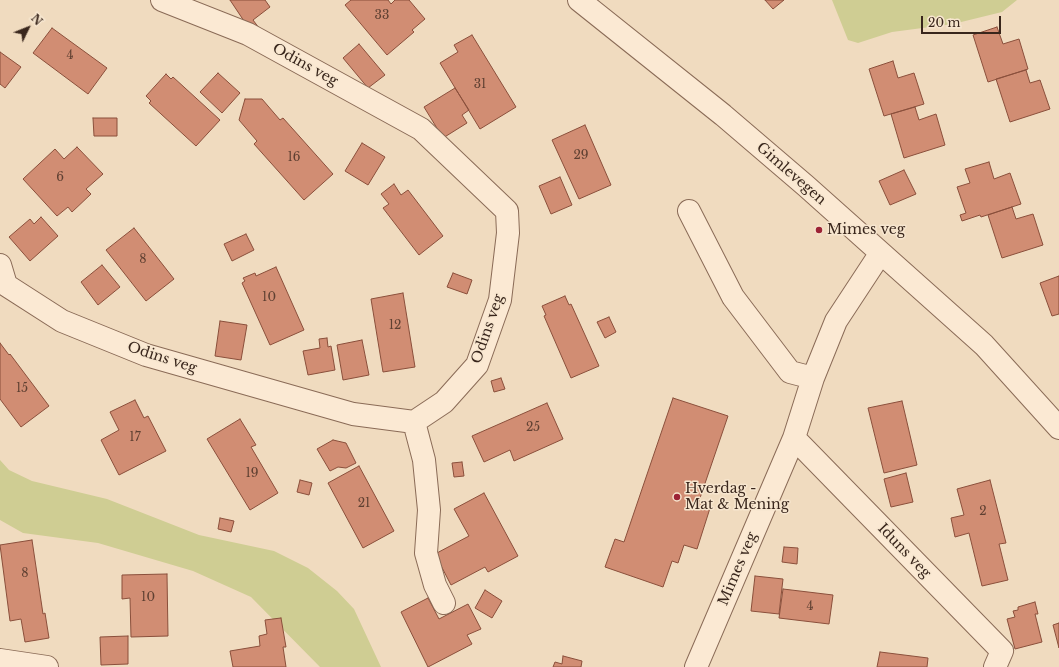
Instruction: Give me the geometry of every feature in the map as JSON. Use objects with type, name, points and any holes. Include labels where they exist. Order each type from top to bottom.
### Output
[{"type":"street","name":"Odins veg","points":[[2,280],[62,321],[146,355],[353,414],[414,422],[444,402],[477,365],[500,300],[508,233],[507,211],[421,129],[248,34],[162,0]]},
{"type":"street","name":"Gimlevegen","points":[[579,0],[723,115],[806,186],[880,254],[984,345],[1059,428]]},
{"type":"street","points":[[689,211],[733,297],[790,372],[813,378]]},
{"type":"street","name":"Mimes veg","points":[[696,667],[794,438],[813,378],[836,321],[880,254]]},
{"type":"street","points":[[414,422],[424,460],[430,510],[426,553],[435,585],[444,603]]},
{"type":"street","name":"Iduns veg","points":[[794,438],[1002,651],[995,667]]},
{"type":"street","points":[[0,660],[47,667]]},
{"type":"shaded area","points":[[832,0],[1017,0],[1002,12],[953,24],[892,32],[858,43],[848,40]]},
{"type":"shaded area","points":[[0,460],[9,470],[32,481],[107,499],[199,535],[274,551],[308,568],[337,591],[354,609],[381,667],[320,667],[251,597],[193,571],[98,543],[23,533],[0,520]]},
{"type":"building","points":[[230,0],[265,0],[270,7],[253,20],[259,28],[246,24]]},
{"type":"building","points":[[351,0],[388,0],[391,4],[395,0],[409,0],[425,19],[412,30],[414,32],[387,55],[345,5]]},
{"type":"building","points":[[765,0],[784,0],[773,9]]},
{"type":"building","points":[[997,27],[1003,44],[1019,39],[1028,69],[988,82],[973,35]]},
{"type":"building","points":[[52,28],[107,68],[88,94],[33,53]]},
{"type":"building","points":[[472,35],[516,107],[480,129],[440,63],[458,52],[454,45]]},
{"type":"building","points":[[359,44],[385,75],[368,88],[343,58]]},
{"type":"building","points":[[0,52],[21,67],[5,88],[0,84]]},
{"type":"building","points":[[893,61],[898,78],[914,73],[924,104],[884,116],[869,69]]},
{"type":"building","points":[[1026,70],[1030,83],[1040,80],[1050,109],[1010,122],[996,79]]},
{"type":"building","points":[[218,73],[240,93],[222,113],[200,92]]},
{"type":"building","points":[[166,74],[171,79],[173,77],[220,120],[196,146],[149,103],[151,101],[146,96]]},
{"type":"building","points":[[455,88],[469,110],[462,115],[467,123],[443,138],[424,107]]},
{"type":"building","points":[[245,99],[262,99],[280,120],[283,118],[333,174],[304,200],[254,144],[257,141],[239,120]]},
{"type":"building","points":[[915,107],[919,120],[936,114],[945,145],[904,158],[891,114]]},
{"type":"building","points":[[93,118],[117,118],[117,136],[94,136]]},
{"type":"building","points":[[585,125],[611,185],[579,199],[552,140]]},
{"type":"building","points":[[362,143],[385,157],[368,185],[345,171]]},
{"type":"building","points":[[77,147],[103,174],[86,189],[91,194],[72,212],[68,207],[57,216],[23,179],[55,149],[64,159]]},
{"type":"building","points":[[989,162],[994,179],[1010,173],[1021,204],[981,217],[980,215],[962,221],[960,215],[966,213],[957,187],[970,183],[965,169]]},
{"type":"building","points":[[904,170],[916,194],[890,205],[879,181]]},
{"type":"building","points":[[560,177],[572,205],[551,214],[539,186]]},
{"type":"building","points":[[394,184],[401,195],[408,190],[443,236],[419,255],[383,208],[389,204],[381,194]]},
{"type":"building","points":[[1012,207],[1016,219],[1033,214],[1043,245],[1002,258],[988,215]]},
{"type":"building","points":[[41,217],[58,236],[30,261],[9,237],[30,219],[34,224]]},
{"type":"building","points":[[134,228],[174,279],[146,301],[106,250]]},
{"type":"building","points":[[246,234],[254,250],[232,261],[224,244]]},
{"type":"building","points":[[102,265],[120,287],[98,305],[81,282]]},
{"type":"building","points":[[276,267],[304,330],[270,345],[242,283],[245,281],[243,278],[255,273],[256,276]]},
{"type":"building","points":[[453,273],[472,280],[467,294],[447,287]]},
{"type":"building","points":[[1059,276],[1059,314],[1052,316],[1040,283]]},
{"type":"building","points":[[403,293],[415,367],[383,372],[371,299]]},
{"type":"building","points":[[565,296],[569,305],[571,304],[599,366],[571,378],[544,316],[546,315],[542,306]]},
{"type":"building","points":[[609,317],[616,332],[605,338],[597,322]]},
{"type":"building","points":[[220,321],[247,325],[241,360],[215,356]]},
{"type":"building","points":[[327,338],[328,347],[331,346],[335,370],[308,375],[303,351],[320,348],[319,339]]},
{"type":"building","points":[[362,340],[369,375],[343,380],[337,345]]},
{"type":"building","points":[[0,343],[49,406],[21,427],[0,399]]},
{"type":"building","points":[[501,378],[505,389],[494,392],[491,381]]},
{"type":"building","points":[[673,398],[728,416],[699,501],[711,505],[697,549],[684,545],[678,563],[672,561],[663,587],[605,567],[615,539],[624,542]]},
{"type":"building","points":[[135,400],[144,418],[148,416],[166,451],[119,475],[101,440],[119,430],[110,412]]},
{"type":"building","points":[[902,401],[917,465],[884,473],[868,408]]},
{"type":"building","points":[[547,403],[563,439],[514,461],[510,450],[484,462],[472,436]]},
{"type":"building","points":[[240,419],[256,445],[251,447],[278,493],[250,510],[207,439]]},
{"type":"building","points":[[333,440],[346,443],[356,463],[346,468],[338,467],[330,471],[317,449]]},
{"type":"building","points":[[462,462],[464,476],[454,477],[452,463]]},
{"type":"building","points":[[359,466],[394,531],[363,548],[328,483]]},
{"type":"building","points":[[906,473],[913,502],[891,507],[884,479]]},
{"type":"building","points":[[300,480],[312,483],[309,495],[297,492]]},
{"type":"building","points":[[990,480],[1006,543],[999,544],[1008,580],[982,586],[969,533],[955,537],[951,518],[964,515],[957,489]]},
{"type":"building","points":[[484,493],[518,556],[488,572],[485,567],[451,585],[435,554],[469,536],[454,509]]},
{"type":"building","points":[[220,518],[234,521],[231,532],[218,529]]},
{"type":"building","points":[[32,540],[43,614],[45,613],[49,638],[25,642],[21,619],[10,621],[0,545]]},
{"type":"building","points":[[784,547],[798,548],[797,564],[782,562]]},
{"type":"building","points":[[167,574],[168,636],[131,637],[130,598],[122,599],[122,575]]},
{"type":"building","points":[[755,576],[783,579],[779,614],[751,611]]},
{"type":"building","points":[[783,589],[833,595],[829,624],[779,618]]},
{"type":"building","points":[[485,590],[502,601],[492,618],[475,608]]},
{"type":"building","points":[[428,598],[439,619],[468,604],[481,629],[467,635],[472,644],[428,667],[401,612]]},
{"type":"building","points":[[1035,602],[1038,614],[1035,614],[1042,642],[1015,649],[1007,619],[1015,617],[1013,611],[1018,610],[1018,607]]},
{"type":"building","points":[[281,618],[286,647],[283,647],[286,667],[233,667],[230,651],[260,646],[259,636],[267,634],[265,620]]},
{"type":"building","points":[[1059,623],[1059,648],[1053,625]]},
{"type":"building","points":[[128,636],[128,664],[101,665],[100,637]]},
{"type":"building","points":[[880,652],[928,658],[927,667],[877,667]]},
{"type":"building","points":[[563,656],[582,661],[581,667],[553,667],[555,662],[562,664]]},
{"type":"place","name":"Mimes veg","points":[[819,230]]},
{"type":"place","name":"Hverdag - Mat & Mening","points":[[677,497]]}]
